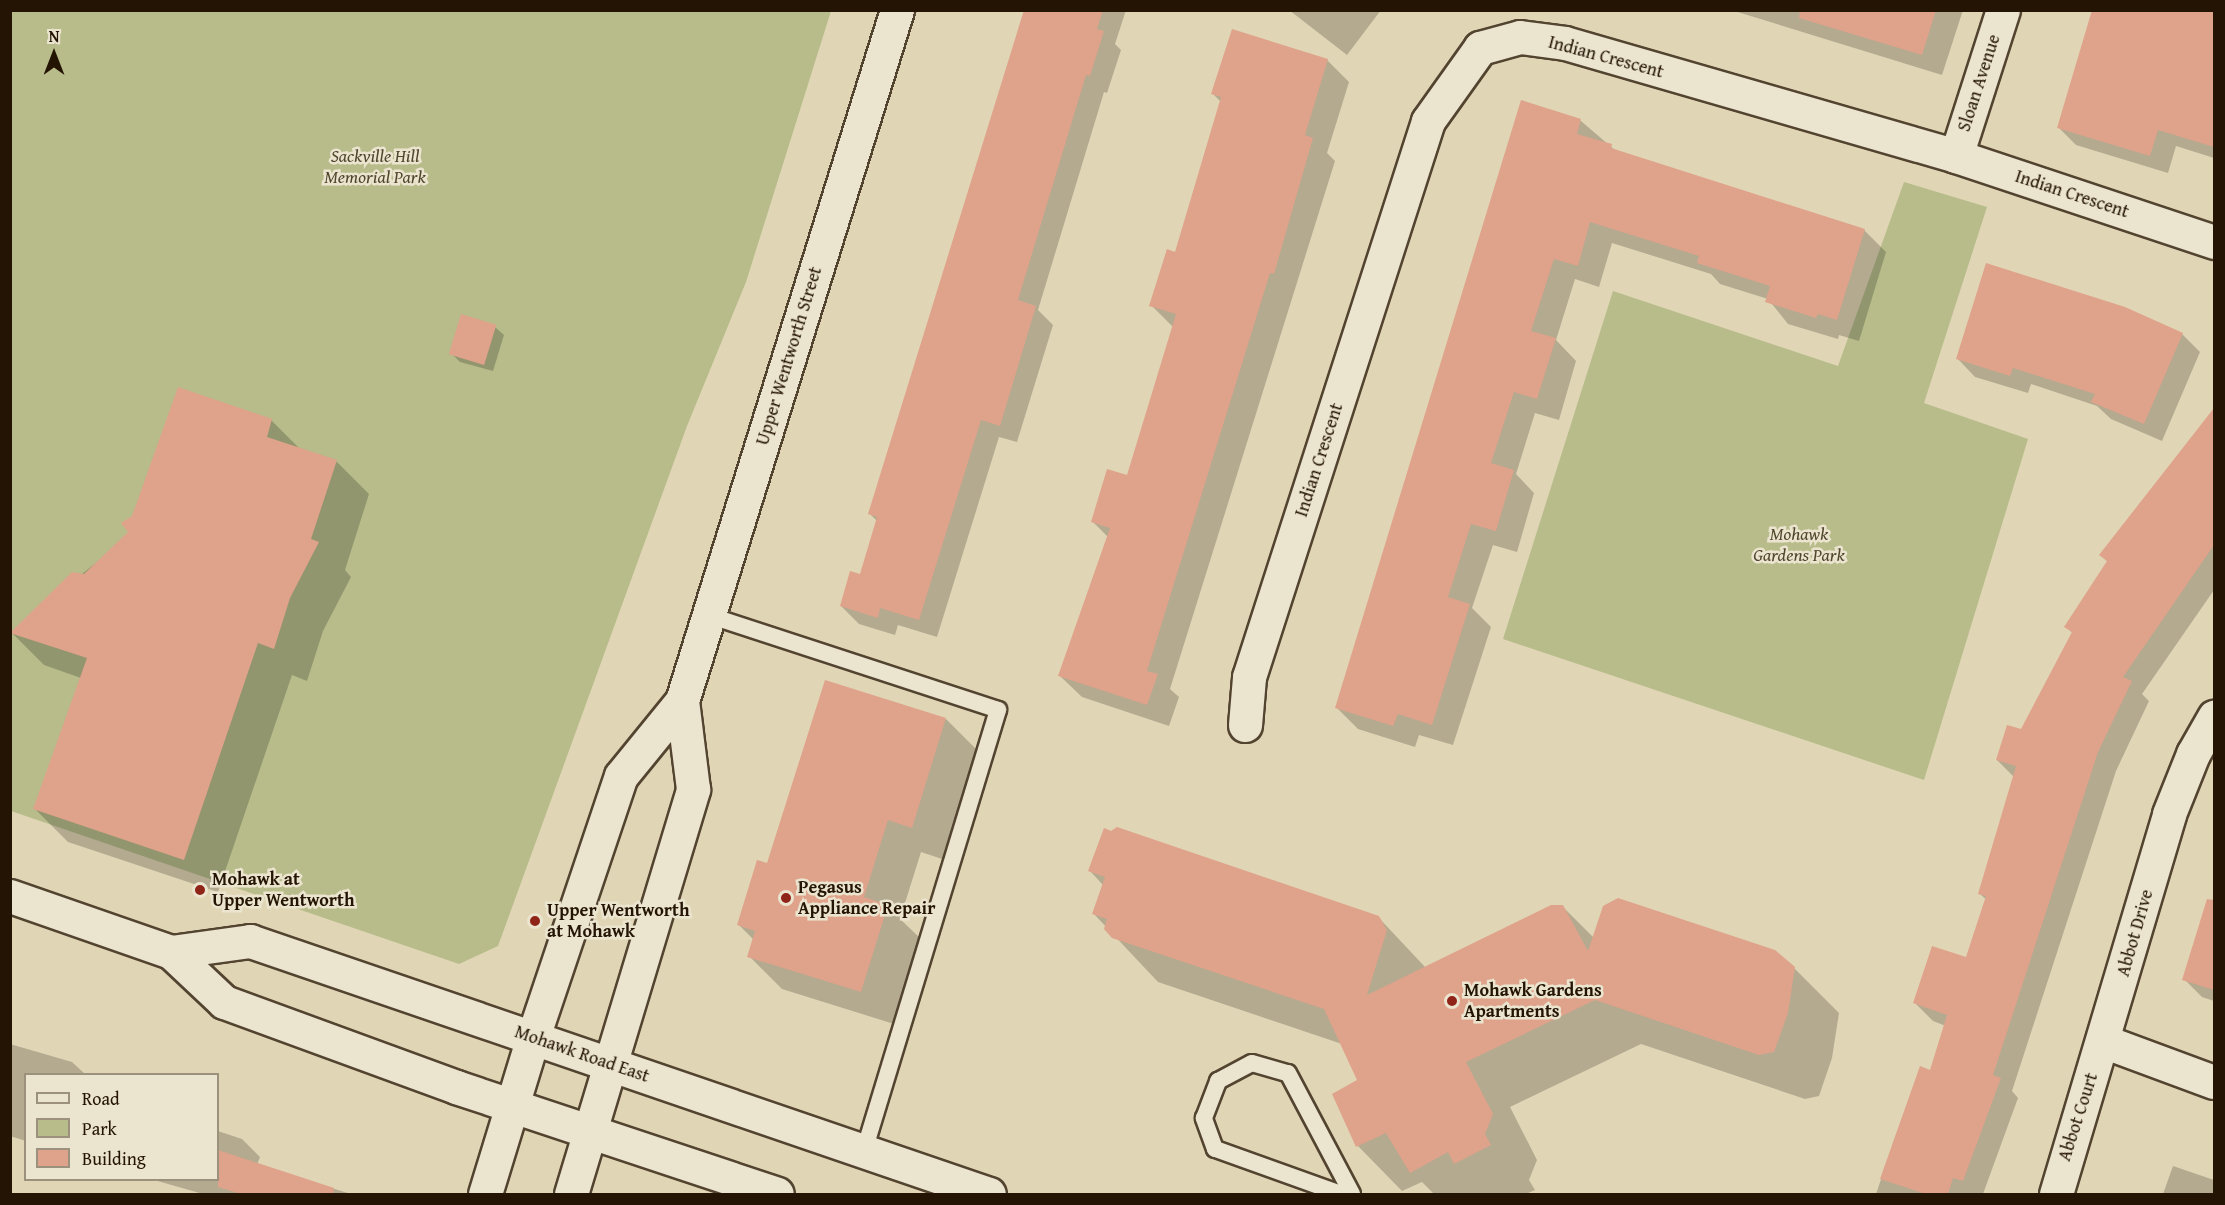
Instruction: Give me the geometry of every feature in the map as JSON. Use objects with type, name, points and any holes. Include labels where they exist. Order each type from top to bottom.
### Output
[{"type":"main road","name":"Upper Wentworth Street","points":[[485,1194],[533,1037],[621,776],[682,701],[897,10]]},
{"type":"main road","name":"Sloan Avenue","points":[[1956,156],[2003,10]]},
{"type":"main road","name":"Indian Crescent","points":[[1245,725],[1249,676],[1428,121],[1480,48],[1520,37],[1565,43],[1956,156],[2214,242]]},
{"type":"main road","name":"Upper Wentworth Street","points":[[571,1194],[693,789],[682,701]]},
{"type":"main road","name":"Abbot Drive","points":[[2103,1041],[2169,814],[2193,754],[2214,717]]},
{"type":"main road","name":"Mohawk Road East","points":[[10,896],[171,952],[224,1002],[589,1132],[777,1194]]},
{"type":"main road","name":"Mohawk Road East","points":[[171,952],[250,941],[989,1194]]},
{"type":"main road","points":[[2103,1041],[2214,1082]]},
{"type":"main road","name":"Abbot Court","points":[[2056,1194],[2103,1041]]},
{"type":"lane","points":[[708,615],[998,710],[864,1151]]},
{"type":"lane","points":[[1341,1194],[1215,1149],[1204,1118],[1218,1081],[1252,1063],[1288,1073],[1352,1194]]},
{"type":"green space","name":"Sackville Hill Memorial Park","points":[[11,11],[831,11],[746,282],[687,426],[498,946],[459,964],[11,811]]},
{"type":"green space","name":"Mohawk Gardens Park","points":[[1904,182],[1987,207],[1924,403],[2028,439],[1924,780],[1503,639],[1613,291],[1838,366]]},
{"type":"building","points":[[1024,10],[1103,10],[1097,29],[1104,31],[1090,76],[1086,75],[1018,300],[1036,306],[1000,426],[981,420],[919,620],[880,608],[878,618],[840,606],[850,571],[860,574],[877,517],[868,514]]},
{"type":"building","points":[[1800,10],[1936,10],[1922,55],[1799,18]]},
{"type":"building","points":[[2092,10],[2214,10],[2214,147],[2158,130],[2150,156],[2057,128]]},
{"type":"building","points":[[1232,29],[1328,59],[1305,135],[1313,138],[1274,274],[1270,273],[1147,671],[1158,674],[1147,705],[1058,676],[1110,528],[1091,522],[1107,469],[1127,475],[1176,314],[1149,306],[1167,249],[1175,252],[1221,97],[1211,94]]},
{"type":"building","points":[[1521,100],[1581,119],[1577,134],[1612,144],[1611,148],[1865,229],[1837,320],[1818,314],[1816,318],[1765,302],[1770,286],[1697,263],[1699,256],[1590,222],[1578,266],[1554,259],[1531,331],[1556,338],[1537,399],[1514,392],[1491,463],[1514,470],[1496,531],[1471,524],[1448,597],[1470,604],[1432,725],[1398,714],[1393,726],[1335,708]]},
{"type":"building","points":[[1986,263],[2125,307],[2183,333],[2144,424],[2091,402],[2095,394],[2013,368],[2010,376],[1956,359]]},
{"type":"building","points":[[461,314],[496,325],[484,365],[449,354]]},
{"type":"building","points":[[178,387],[272,419],[267,437],[337,460],[311,539],[319,542],[290,598],[274,649],[258,643],[184,860],[33,809],[87,658],[10,633],[72,572],[84,574],[128,532],[121,523],[132,516]]},
{"type":"building","points":[[2214,408],[2214,545],[2123,677],[2132,681],[2098,752],[1993,1075],[2001,1078],[1963,1181],[1953,1178],[1948,1194],[1926,1194],[1880,1179],[1920,1066],[1930,1070],[1947,1015],[1913,1003],[1932,946],[1966,957],[1986,896],[1978,894],[2016,766],[1996,760],[2007,725],[2021,729],[2072,632],[2064,627],[2107,561],[2099,555]]},
{"type":"building","points":[[825,680],[946,718],[912,828],[888,820],[864,897],[888,905],[861,992],[747,957],[755,931],[737,925],[757,860],[767,863]]},
{"type":"building","name":"Mohawk Gardens Apartments","points":[[1117,827],[1379,916],[1387,930],[1367,995],[1551,905],[1563,905],[1588,951],[1603,906],[1618,898],[1775,950],[1795,967],[1788,1013],[1774,1052],[1759,1055],[1595,1000],[1466,1062],[1493,1114],[1485,1134],[1491,1145],[1454,1164],[1448,1152],[1410,1173],[1386,1133],[1356,1147],[1332,1094],[1357,1080],[1324,1009],[1112,938],[1104,929],[1107,919],[1092,914],[1105,877],[1088,871],[1104,828],[1111,831]]},
{"type":"building","points":[[2207,899],[2214,900],[2214,990],[2182,980]]},
{"type":"building","points":[[219,1150],[334,1188],[333,1194],[241,1194],[218,1187]]},
{"type":"place","name":"Mohawk at Upper Wentworth","points":[[200,890]]},
{"type":"place","name":"Pegasus Appliance Repair","points":[[786,898]]},
{"type":"place","name":"Upper Wentworth at Mohawk","points":[[535,921]]},
{"type":"place","name":"Mohawk Gardens Apartments","points":[[1452,1001]]}]
